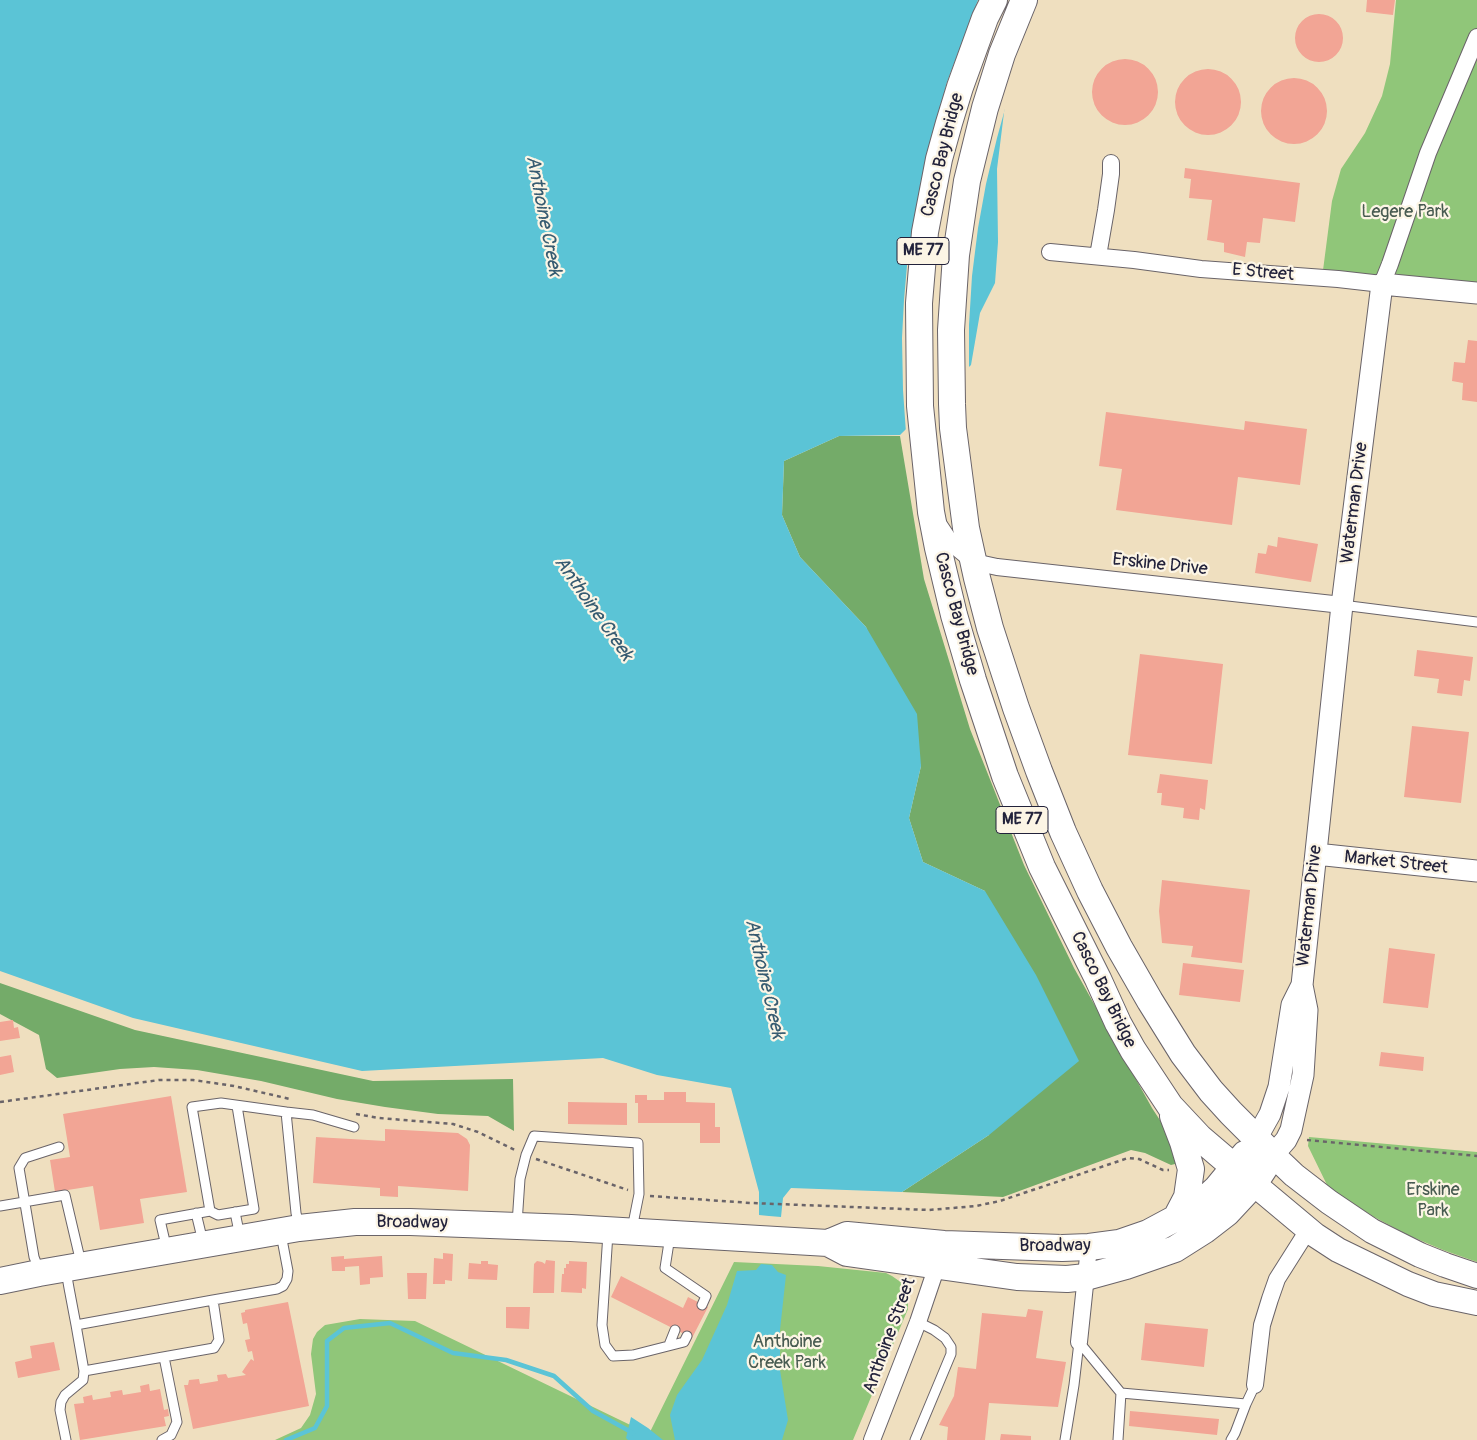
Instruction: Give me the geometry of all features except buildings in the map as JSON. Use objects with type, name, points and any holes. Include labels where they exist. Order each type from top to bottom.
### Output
[{"type":"main road","name":"Casco Bay Bridge","points":[[994,0],[975,44],[949,123],[939,159],[925,232],[919,303],[920,406],[931,512],[938,548],[970,671],[991,736],[1023,822],[1042,867],[1118,1023],[1133,1050],[1170,1106],[1200,1138],[1244,1176]]},
{"type":"main road","name":"Casco Bay Bridge","points":[[1024,0],[1002,54],[985,108],[967,181],[956,256],[951,330],[952,404],[963,510],[990,628],[1016,708],[1063,832],[1090,891],[1119,947],[1183,1054],[1211,1091],[1264,1147]]},
{"type":"main road","points":[[1170,1106],[1191,1169],[1188,1197],[1176,1218]]},
{"type":"main road","name":"Waterman Drive","points":[[1244,1176],[1264,1147]]},
{"type":"main road","name":"ME 77","points":[[1264,1147],[1294,1175],[1329,1202],[1372,1231],[1420,1255],[1477,1276]]},
{"type":"main road","name":"ME 77","points":[[1244,1176],[1308,1230],[1338,1250],[1408,1284],[1434,1294],[1477,1303]]},
{"type":"main road","name":"Broadway","points":[[0,1281],[290,1229],[355,1222],[517,1226],[828,1243],[847,1253],[941,1255],[1089,1247],[1119,1243],[1140,1236],[1176,1218],[1202,1202],[1214,1191],[1244,1176]]},
{"type":"main road","name":"Broadway","points":[[941,1255],[1017,1277],[1067,1279],[1086,1277],[1126,1266],[1175,1249],[1205,1230],[1228,1213],[1244,1176]]},
{"type":"street","name":"Waterman Drive","points":[[1264,1147],[1286,1140],[1292,1130],[1303,1075],[1308,1010],[1302,985],[1342,605],[1382,284],[1428,153],[1477,38]]},
{"type":"street","points":[[1098,256],[1112,174],[1111,163]]},
{"type":"street","name":"E Street","points":[[1050,252],[1202,269],[1338,279],[1477,293]]},
{"type":"street","points":[[931,512],[950,543],[974,562]]},
{"type":"street","name":"Erskine Drive","points":[[974,562],[1007,568],[1342,605]]},
{"type":"street","name":"Market Street","points":[[1316,854],[1477,871]]},
{"type":"street","points":[[1254,1384],[1262,1325],[1270,1298],[1277,1279],[1308,1230]]},
{"type":"street","points":[[1079,1342],[1089,1247]]},
{"type":"street","name":"Anthoine Street","points":[[872,1440],[918,1322],[941,1255]]},
{"type":"lane","points":[[1342,605],[1477,622]]},
{"type":"lane","points":[[210,1211],[192,1107],[221,1104],[312,1115],[354,1128]]},
{"type":"lane","points":[[167,1251],[160,1220],[210,1211],[218,1215],[254,1209],[237,1106]]},
{"type":"lane","points":[[76,1325],[277,1289],[282,1286],[287,1278],[290,1229],[296,1213],[286,1112]]},
{"type":"lane","points":[[517,1226],[520,1179],[526,1155],[534,1136],[638,1143],[638,1194],[620,1231],[602,1325],[604,1345],[613,1356],[633,1355],[684,1342],[688,1336]]},
{"type":"lane","points":[[39,1273],[34,1257],[19,1168],[25,1158],[58,1147]]},
{"type":"lane","points":[[0,1206],[65,1195],[74,1267],[76,1325],[84,1372],[83,1380],[65,1395],[61,1402],[60,1410],[66,1440]]},
{"type":"lane","points":[[234,1212],[240,1238]]},
{"type":"lane","points":[[196,1213],[203,1244]]},
{"type":"lane","points":[[671,1234],[665,1268],[706,1296],[702,1305]]},
{"type":"lane","points":[[690,1298],[695,1288]]},
{"type":"lane","points":[[84,1372],[214,1348],[219,1340],[213,1300]]},
{"type":"lane","points":[[915,1440],[951,1354],[951,1347],[945,1338],[918,1322]]},
{"type":"lane","points":[[668,1345],[675,1330]]},
{"type":"lane","points":[[1079,1342],[1121,1393],[1118,1440]]},
{"type":"lane","points":[[1065,1440],[1079,1342]]},
{"type":"lane","points":[[162,1440],[171,1435],[177,1422],[164,1357]]},
{"type":"lane","points":[[1231,1440],[1254,1384]]},
{"type":"lane","points":[[1121,1393],[1246,1404]]},
{"type":"path","points":[[1304,1139],[1477,1156]]},
{"type":"path","points":[[645,1195],[752,1203],[908,1210],[949,1209],[1000,1201],[1128,1158],[1139,1159],[1163,1170],[1172,1170]]},
{"type":"path","points":[[540,1160],[629,1190]]},
{"type":"green space","name":"Legere Park","points":[[1396,0],[1477,0],[1477,293],[1322,278],[1332,201],[1341,169],[1365,133],[1382,96],[1390,64]]},
{"type":"green space","points":[[839,436],[900,436],[924,579],[970,729],[1024,865],[1074,968],[1152,1108],[1167,1131],[1179,1163],[1171,1165],[1145,1153],[1131,1150],[1003,1197],[902,1192],[989,1135],[985,891],[923,862],[909,818],[921,766],[866,627],[800,557],[782,515],[784,461]]},
{"type":"green space","points":[[0,983],[135,1030],[373,1081],[513,1079],[514,1131],[488,1116],[438,1114],[385,1107],[337,1099],[261,1081],[197,1070],[154,1067],[120,1069],[57,1078],[46,1069],[39,1035],[0,1014]]},
{"type":"green space","name":"Erskine Park","points":[[1309,1137],[1477,1152],[1477,1262],[1410,1236],[1374,1217],[1328,1187],[1308,1146]]},
{"type":"green space","name":"Anthoine Creek Park","points":[[734,1262],[818,1266],[886,1273],[902,1283],[908,1295],[908,1309],[853,1440],[275,1440],[301,1428],[310,1415],[316,1394],[311,1354],[313,1339],[317,1332],[325,1325],[360,1319],[415,1321],[649,1434]]},
{"type":"water","points":[[0,0],[1018,0],[997,169],[998,242],[995,283],[980,313],[971,365],[900,435],[839,436],[784,461],[782,515],[800,557],[866,627],[917,714],[921,766],[909,818],[923,862],[985,891],[1036,975],[1079,1061],[989,1135],[902,1192],[791,1188],[783,1198],[781,1217],[769,1216],[759,1215],[759,1192],[731,1088],[657,1075],[603,1058],[362,1071],[133,1018],[0,971]]},
{"type":"water","points":[[761,1264],[772,1265],[778,1272],[786,1275],[780,1330],[780,1370],[788,1420],[782,1440],[675,1440],[670,1415],[677,1395],[702,1360],[727,1305],[737,1271],[756,1270]]},
{"type":"water","points":[[631,1417],[663,1440],[628,1440],[626,1438]]},
{"type":"pier","points":[[978,0],[1021,0],[1008,98],[986,184],[978,228],[972,276],[969,370],[906,433],[902,338],[908,254],[922,177],[947,82]]},
{"type":"waterway","name":"Anthoine Creek","points":[[286,1440],[315,1428],[327,1406],[327,1341],[344,1328],[390,1323],[453,1353],[506,1360],[554,1376],[593,1411],[633,1433]]}]
